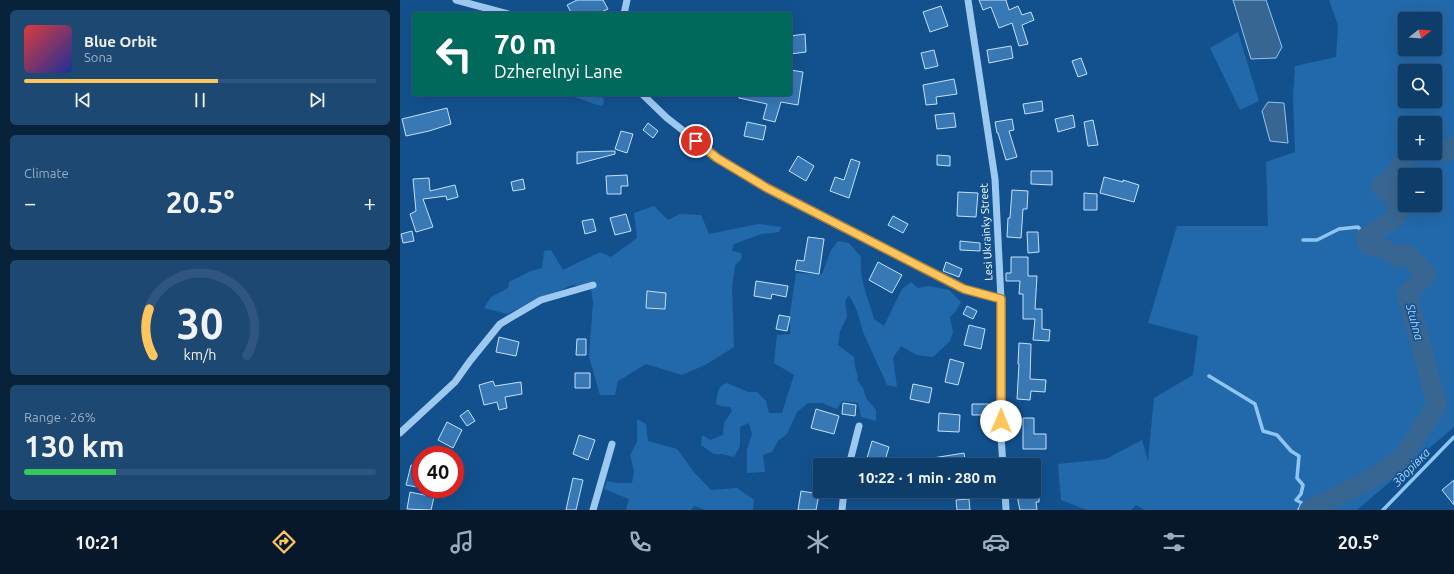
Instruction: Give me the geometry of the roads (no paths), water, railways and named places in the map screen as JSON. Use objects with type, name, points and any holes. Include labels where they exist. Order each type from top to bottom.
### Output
[{"type":"street","points":[[456,0],[501,12]]},
{"type":"street","points":[[624,12],[627,0]]},
{"type":"street","name":"Lesi Ukrainky Street","points":[[968,0],[995,179],[1001,299],[1001,437],[1002,458]]},
{"type":"street","points":[[644,96],[667,118],[717,158],[767,188],[964,289],[1001,299]]},
{"type":"street","points":[[400,433],[455,382],[500,324],[541,300],[593,285]]},
{"type":"street","points":[[851,458],[859,426]]},
{"type":"street","points":[[593,510],[612,444]]},
{"type":"street","points":[[842,510],[843,498]]},
{"type":"street","points":[[1005,498],[1006,510]]},
{"type":"waterway","name":"Stuhna","points":[[1442,151],[1445,152],[1454,146]]},
{"type":"waterway","name":"Stuhna","points":[[1309,510],[1373,478],[1402,458],[1437,405],[1407,294],[1426,275],[1407,254],[1399,257],[1378,246],[1368,245],[1366,237],[1392,220],[1402,206],[1381,187],[1393,177],[1404,160]]},
{"type":"waterway","points":[[1303,240],[1317,240],[1339,229],[1358,227],[1366,237]]},
{"type":"waterway","points":[[1209,376],[1255,404],[1263,431],[1277,435],[1291,451],[1299,456],[1297,478],[1303,485],[1301,494],[1296,500],[1302,503],[1299,510]]},
{"type":"waterway","name":"Здорівка","points":[[1383,510],[1454,437]]}]
